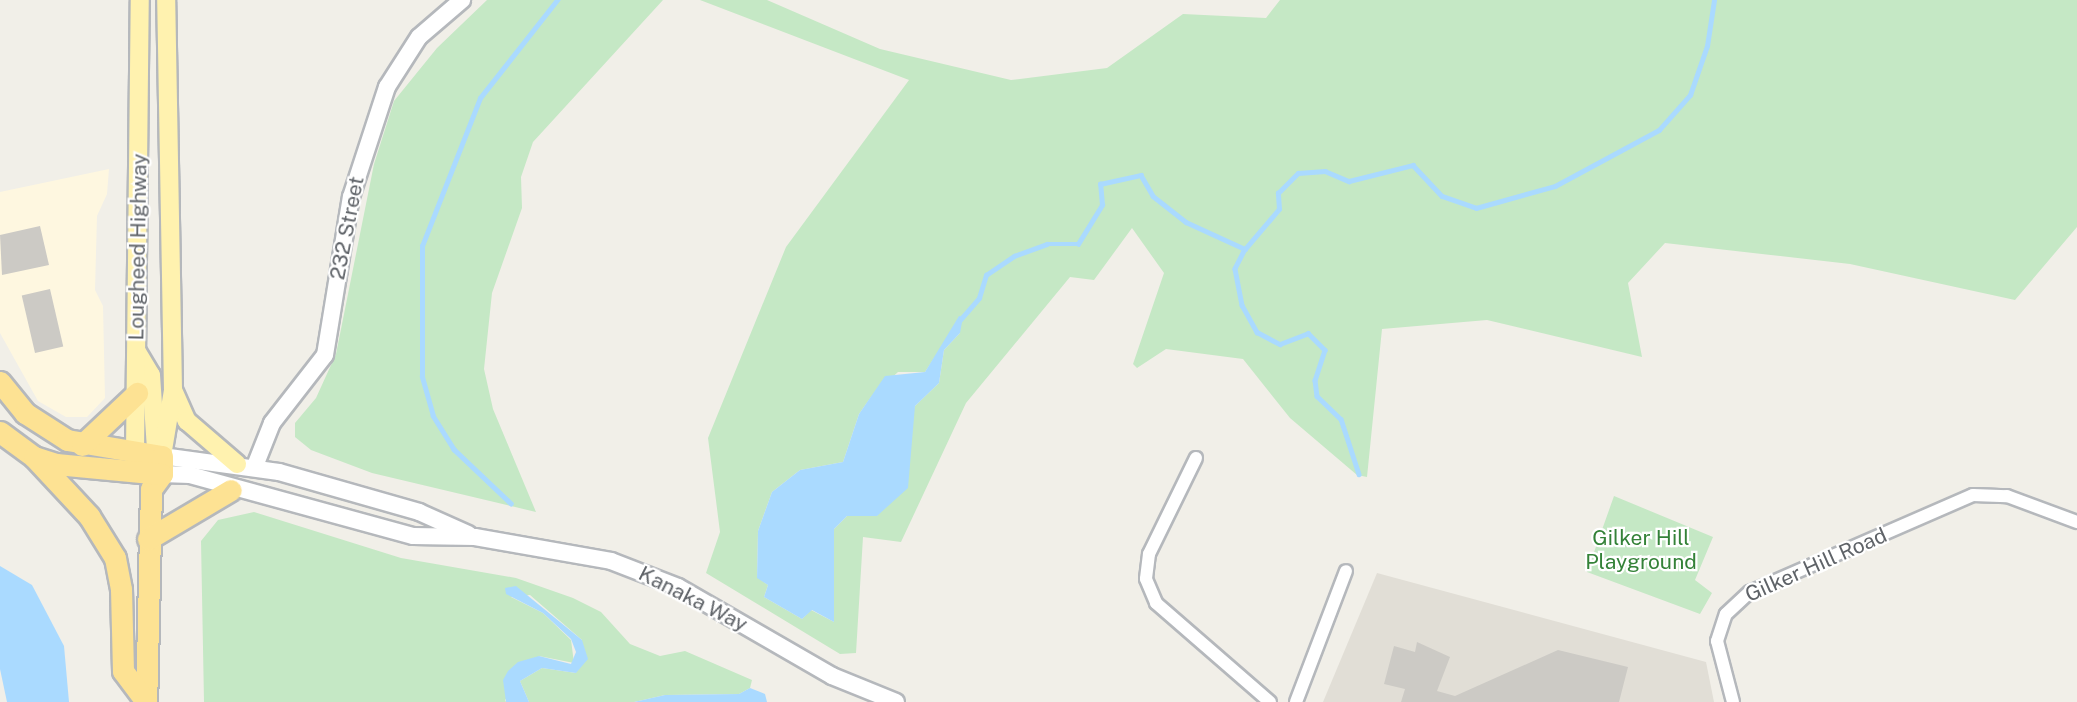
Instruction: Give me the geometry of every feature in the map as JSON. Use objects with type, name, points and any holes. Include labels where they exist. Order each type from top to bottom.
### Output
[{"type":"highway","points":[[0,382],[37,423],[82,445],[158,470]]},
{"type":"highway","points":[[82,445],[137,393]]},
{"type":"highway","points":[[0,432],[34,457],[89,516],[114,558],[121,589],[123,671],[146,702]]},
{"type":"highway","points":[[34,457],[74,468],[136,463]]},
{"type":"highway","name":"Lougheed Highway","points":[[146,702],[148,539],[158,470]]},
{"type":"highway","points":[[148,539],[231,490]]},
{"type":"main road","name":"Lougheed Highway","points":[[136,463],[140,0]]},
{"type":"main road","name":"Lougheed Highway","points":[[158,470],[173,390],[166,0]]},
{"type":"main road","name":"232 Street","points":[[246,465],[272,423],[325,355],[351,197],[387,87],[419,37],[462,0]]},
{"type":"main road","points":[[137,352],[151,375],[158,470]]},
{"type":"main road","points":[[173,390],[187,421],[246,465]]},
{"type":"main road","name":"Kanaka Way","points":[[158,470],[246,465],[419,512],[475,537]]},
{"type":"main road","name":"Kanaka Way","points":[[158,470],[190,475],[231,490],[413,536],[475,537],[574,552],[649,574],[832,676],[897,702]]},
{"type":"street","points":[[1196,458],[1149,554],[1146,579],[1156,603],[1270,702]]},
{"type":"street","name":"Gilker Hill Road","points":[[1733,702],[1717,641],[1734,604],[1750,592],[1962,498],[2000,494],[2077,522]]},
{"type":"street","points":[[1296,702],[1346,571]]},
{"type":"shaded area","points":[[109,169],[107,194],[97,216],[95,290],[103,306],[105,398],[87,417],[66,417],[38,401],[0,333],[0,192]]},
{"type":"shaded area","points":[[1377,573],[1706,662],[1714,702],[1323,702]]},
{"type":"green space","points":[[487,0],[663,0],[533,142],[521,177],[522,208],[492,293],[484,369],[493,409],[536,512],[372,473],[311,450],[295,437],[295,423],[316,398],[336,354],[374,164],[394,101],[437,48]]},
{"type":"green space","points":[[700,0],[767,0],[880,49],[1011,80],[1107,68],[1183,14],[1266,18],[1280,0],[2077,0],[2077,227],[2015,300],[1850,264],[1665,243],[1628,283],[1642,357],[1487,320],[1382,329],[1367,477],[1357,475],[1290,418],[1243,359],[1166,349],[1137,368],[1133,364],[1164,273],[1132,228],[1094,280],[1070,277],[966,403],[901,542],[863,537],[856,653],[840,654],[706,573],[720,532],[708,438],[786,247],[909,80]],"holes":[[[957,323],[960,333],[944,350],[939,383],[915,406],[877,516],[847,516],[834,529],[834,622],[811,610],[802,619],[764,597],[768,585],[757,577],[758,531],[772,492],[800,470],[843,462],[859,414],[871,397],[898,372],[925,372]]]},
{"type":"green space","name":"Gilker Hill Playground","points":[[1614,496],[1713,537],[1695,580],[1712,593],[1700,614],[1587,572]]},
{"type":"green space","points":[[254,512],[401,558],[516,578],[573,598],[601,612],[630,644],[660,656],[685,651],[752,680],[750,688],[739,694],[665,695],[634,702],[529,702],[520,681],[542,668],[576,673],[582,640],[530,595],[511,597],[543,613],[571,640],[574,663],[539,656],[505,700],[506,702],[204,702],[201,541],[218,520]]},
{"type":"water","points":[[959,316],[963,317],[960,333],[944,350],[939,383],[915,406],[908,488],[877,516],[847,516],[834,529],[834,622],[812,610],[802,619],[764,597],[768,585],[757,578],[758,531],[772,492],[800,470],[843,462],[859,414],[885,376],[925,372]]},
{"type":"water","points":[[0,566],[32,585],[64,646],[69,702],[7,702],[0,669]]},
{"type":"water","points":[[516,586],[582,640],[588,659],[576,673],[542,668],[520,681],[529,702],[506,702],[503,680],[508,671],[518,662],[539,656],[571,664],[576,652],[571,639],[543,613],[506,594],[505,588]]},
{"type":"water","points":[[750,688],[765,694],[767,702],[634,702],[665,695],[739,694]]},
{"type":"building","points":[[40,226],[49,265],[2,275],[0,235]]},
{"type":"building","points":[[50,289],[63,346],[35,353],[22,296]]},
{"type":"building","points":[[1417,642],[1450,657],[1437,691],[1455,696],[1558,650],[1628,667],[1619,702],[1401,702],[1405,689],[1384,684],[1394,646],[1415,652]]},
{"type":"waterway","points":[[511,504],[454,450],[433,416],[422,377],[422,246],[480,98],[557,0]]},
{"type":"waterway","points":[[960,320],[979,298],[986,275],[1014,256],[1047,244],[1078,244],[1102,205],[1100,184],[1141,175],[1153,196],[1186,222],[1245,249],[1279,209],[1278,193],[1298,173],[1325,171],[1349,181],[1413,165],[1442,196],[1476,208],[1555,186],[1659,130],[1690,95],[1707,46],[1714,0]]},
{"type":"waterway","points":[[1245,249],[1235,269],[1242,305],[1257,332],[1280,344],[1308,333],[1325,350],[1315,380],[1317,396],[1341,419],[1359,474]]}]
